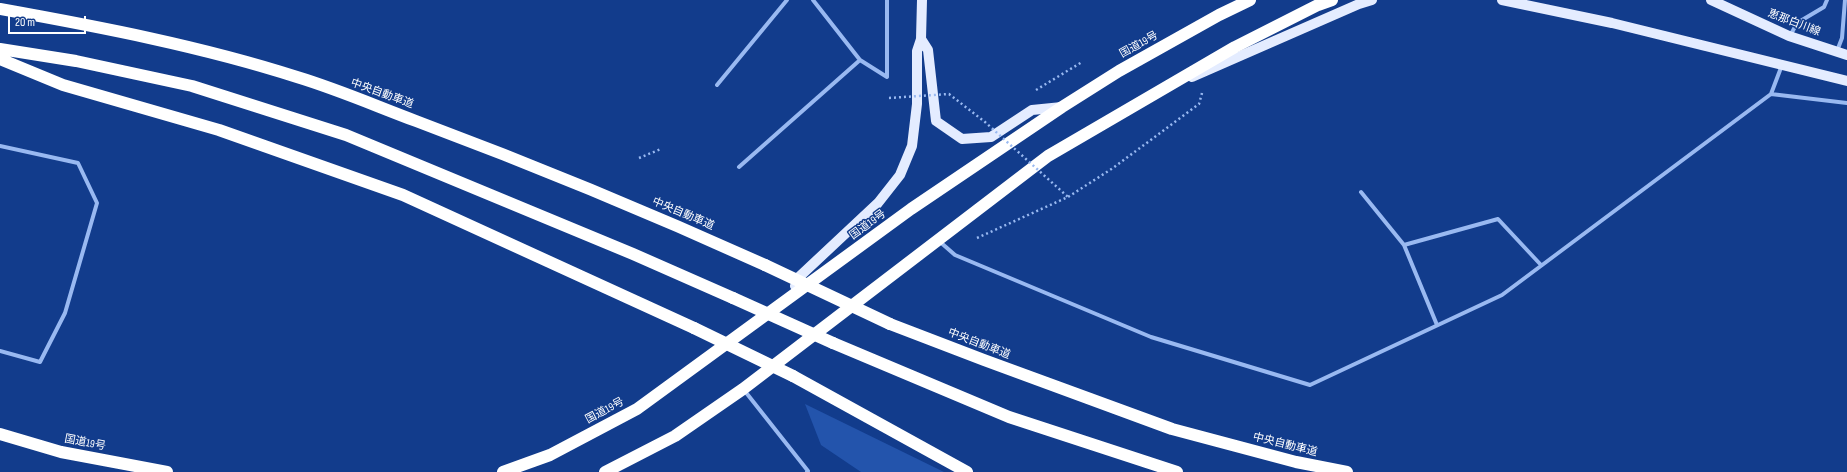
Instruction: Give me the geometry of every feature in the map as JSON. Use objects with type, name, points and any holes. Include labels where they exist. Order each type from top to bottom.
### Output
[{"type":"highway","name":"国道19号","points":[[503,472],[550,455],[637,409],[711,357],[790,297],[911,210],[1062,107],[1119,71],[1250,0]]},
{"type":"highway","points":[[605,472],[675,436],[743,388],[1048,156],[1235,47],[1318,5],[1332,0]]},
{"type":"highway","name":"中央自動車道","points":[[0,9],[94,26],[198,50],[298,77],[501,153],[679,226],[766,265],[890,324],[984,360],[1172,429],[1296,462],[1347,472]]},
{"type":"highway","points":[[0,49],[76,61],[192,86],[346,135],[633,254],[833,343],[1009,417],[1177,472]]},
{"type":"highway","points":[[0,59],[62,85],[219,130],[403,195],[694,328],[793,376],[967,472]]},
{"type":"highway","name":"国道19号","points":[[0,434],[61,452],[167,472]]},
{"type":"main road","points":[[790,297],[799,277],[878,203],[900,174],[912,146],[917,104],[917,51],[921,39],[922,0]]},
{"type":"main road","points":[[1159,90],[1242,56],[1359,4],[1372,0]]},
{"type":"main road","points":[[1502,0],[1612,23],[1847,81]]},
{"type":"main road","name":"恵那白川線","points":[[1711,0],[1790,36],[1847,55]]},
{"type":"main road","points":[[921,39],[928,50],[936,121],[962,139],[991,137],[1032,110],[1062,107]]},
{"type":"street","points":[[717,85],[787,0]]},
{"type":"street","points":[[813,0],[860,60],[887,77],[887,0]]},
{"type":"street","points":[[1790,36],[1797,23],[1824,7],[1827,0]]},
{"type":"street","points":[[1837,51],[1842,38],[1845,0]]},
{"type":"street","points":[[739,167],[860,60]]},
{"type":"street","points":[[937,240],[955,255],[1151,337],[1310,385],[1502,295],[1770,94],[1782,64]]},
{"type":"street","points":[[1770,94],[1847,103]]},
{"type":"street","points":[[0,146],[78,163],[97,203],[65,314],[40,362],[0,351]]},
{"type":"street","points":[[1361,192],[1404,245],[1437,325]]},
{"type":"street","points":[[1404,245],[1498,219],[1540,265]]},
{"type":"street","points":[[743,388],[808,471],[807,472]]},
{"type":"path","points":[[977,238],[1068,197],[1113,168],[1199,104],[1202,92]]},
{"type":"path","points":[[889,98],[950,94],[985,122],[1068,197]]},
{"type":"path","points":[[639,158],[661,149]]},
{"type":"shaded area","points":[[805,404],[944,472],[861,472],[821,445]]}]
